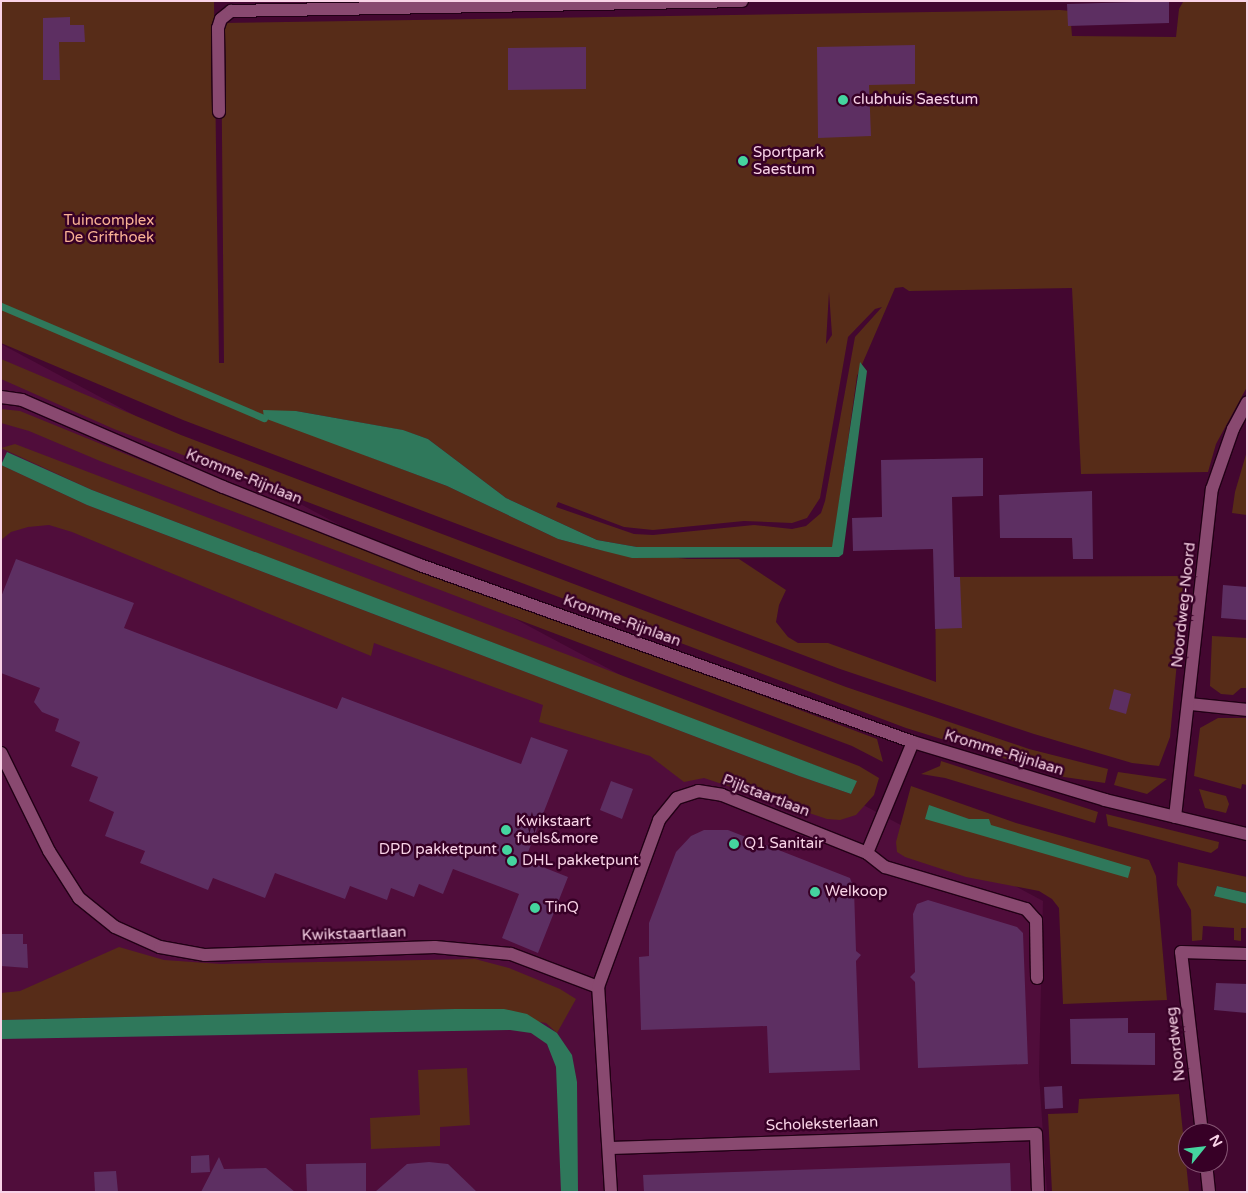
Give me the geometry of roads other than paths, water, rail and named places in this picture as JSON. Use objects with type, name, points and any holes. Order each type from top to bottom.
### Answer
[{"type":"street","points":[[219,112],[218,28],[221,19],[231,11],[742,1]]},
{"type":"street","name":"Kromme-Rijnlaan","points":[[1,397],[22,400],[223,487],[420,565],[913,742],[1105,800],[1247,834]]},
{"type":"street","name":"Noordweg-Noord","points":[[1175,817],[1190,704],[1212,489],[1233,429],[1247,403]]},
{"type":"street","points":[[1190,704],[1247,710]]},
{"type":"street","points":[[867,853],[913,742]]},
{"type":"street","name":"Kwikstaartlaan","points":[[1,753],[49,851],[79,898],[115,928],[160,947],[204,955],[435,947],[511,954],[598,987]]},
{"type":"street","name":"Pijlstaartlaan","points":[[598,987],[659,820],[677,798],[698,791],[722,795],[867,853],[885,867],[1026,909],[1036,920],[1037,978]]},
{"type":"street","name":"Noordweg","points":[[1201,1123],[1181,952],[1247,954]]},
{"type":"street","points":[[598,987],[611,1192]]},
{"type":"street","name":"Scholeksterlaan","points":[[609,1148],[1036,1134],[1038,1192]]},
{"type":"street","points":[[1207,1173],[1209,1192]]},
{"type":"waterway","points":[[1,306],[264,418]]},
{"type":"place","name":"clubhuis Saestum","points":[[843,100]]},
{"type":"place","name":"Sportpark Saestum","points":[[743,161]]},
{"type":"place","name":"Kwikstaart fuels&more","points":[[506,830]]},
{"type":"place","name":"Q1 Sanitair","points":[[734,844]]},
{"type":"place","name":"DPD pakketpunt","points":[[507,850]]},
{"type":"place","name":"DHL pakketpunt","points":[[512,861]]},
{"type":"place","name":"Welkoop","points":[[815,892]]},
{"type":"place","name":"TinQ","points":[[535,908]]},
{"type":"park label","name":"Tuincomplex De Grifthoek","points":[[109,228]]}]
